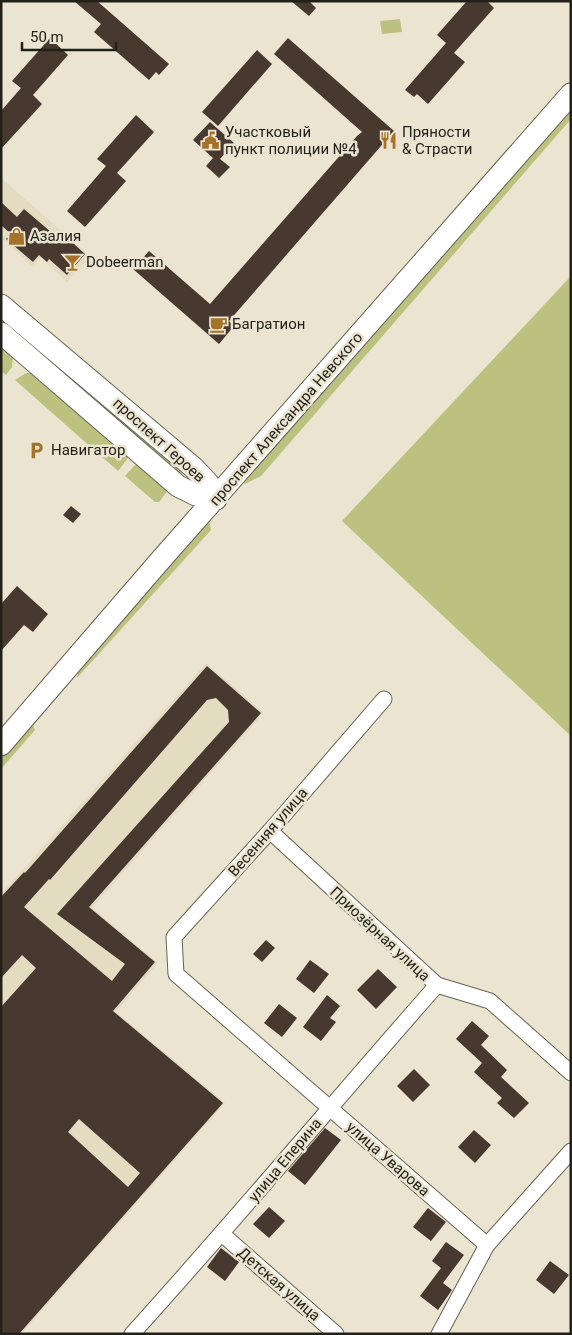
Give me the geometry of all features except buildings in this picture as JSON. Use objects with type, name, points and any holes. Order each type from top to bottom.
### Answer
[{"type":"main road","name":"проспект Александра Невского","points":[[1,745],[158,563],[571,94]]},
{"type":"main road","name":"проспект Героев","points":[[1,305],[194,468],[208,483],[216,499]]},
{"type":"main road","name":"проспект Героев","points":[[1,333],[178,486],[196,496],[216,499]]},
{"type":"street","name":"Весенняя улица","points":[[176,974],[174,937],[270,832],[384,699]]},
{"type":"street","name":"Приозёрная улица","points":[[270,832],[437,985],[490,1001],[571,1073]]},
{"type":"street","name":"улица Уварова","points":[[176,974],[487,1245]]},
{"type":"street","name":"улица Еперина","points":[[132,1334],[222,1234],[437,985]]},
{"type":"street","points":[[439,1334],[487,1245],[571,1151]]},
{"type":"street","name":"Детская улица","points":[[222,1234],[336,1334]]},
{"type":"shaded area","points":[[1,178],[90,256],[67,282],[41,258],[33,267],[1,238],[6,233],[1,229]]},
{"type":"shaded area","points":[[206,663],[264,713],[92,908],[158,963],[116,1012],[225,1103],[21,1334],[1,1334],[1,894]]},
{"type":"green space","points":[[400,19],[402,32],[382,34],[380,21]]},
{"type":"green space","points":[[571,106],[571,119],[261,476],[245,484],[242,481]]},
{"type":"green space","points":[[571,276],[571,736],[342,521]]},
{"type":"green space","points":[[1,313],[184,470],[179,476],[1,322]]},
{"type":"green space","points":[[1,346],[13,357],[12,367],[6,375],[1,371]]},
{"type":"green space","points":[[26,373],[33,373],[127,454],[128,458],[118,471],[15,380]]},
{"type":"green space","points":[[135,465],[140,465],[169,489],[159,502],[155,502],[125,476]]},
{"type":"green space","points":[[209,520],[211,530],[77,678],[79,663]]},
{"type":"green space","points":[[31,721],[35,730],[1,769],[1,755]]},
{"type":"place","name":"Участковый пункт полиции №4","points":[[211,141]]},
{"type":"place","name":"Пряности & Страсти","points":[[388,141]]},
{"type":"place","name":"Азалия","points":[[16,236]]},
{"type":"place","name":"Dobeerman","points":[[72,262]]},
{"type":"place","name":"Багратион","points":[[218,324]]},
{"type":"place","name":"Навигатор","points":[[37,450]]}]
